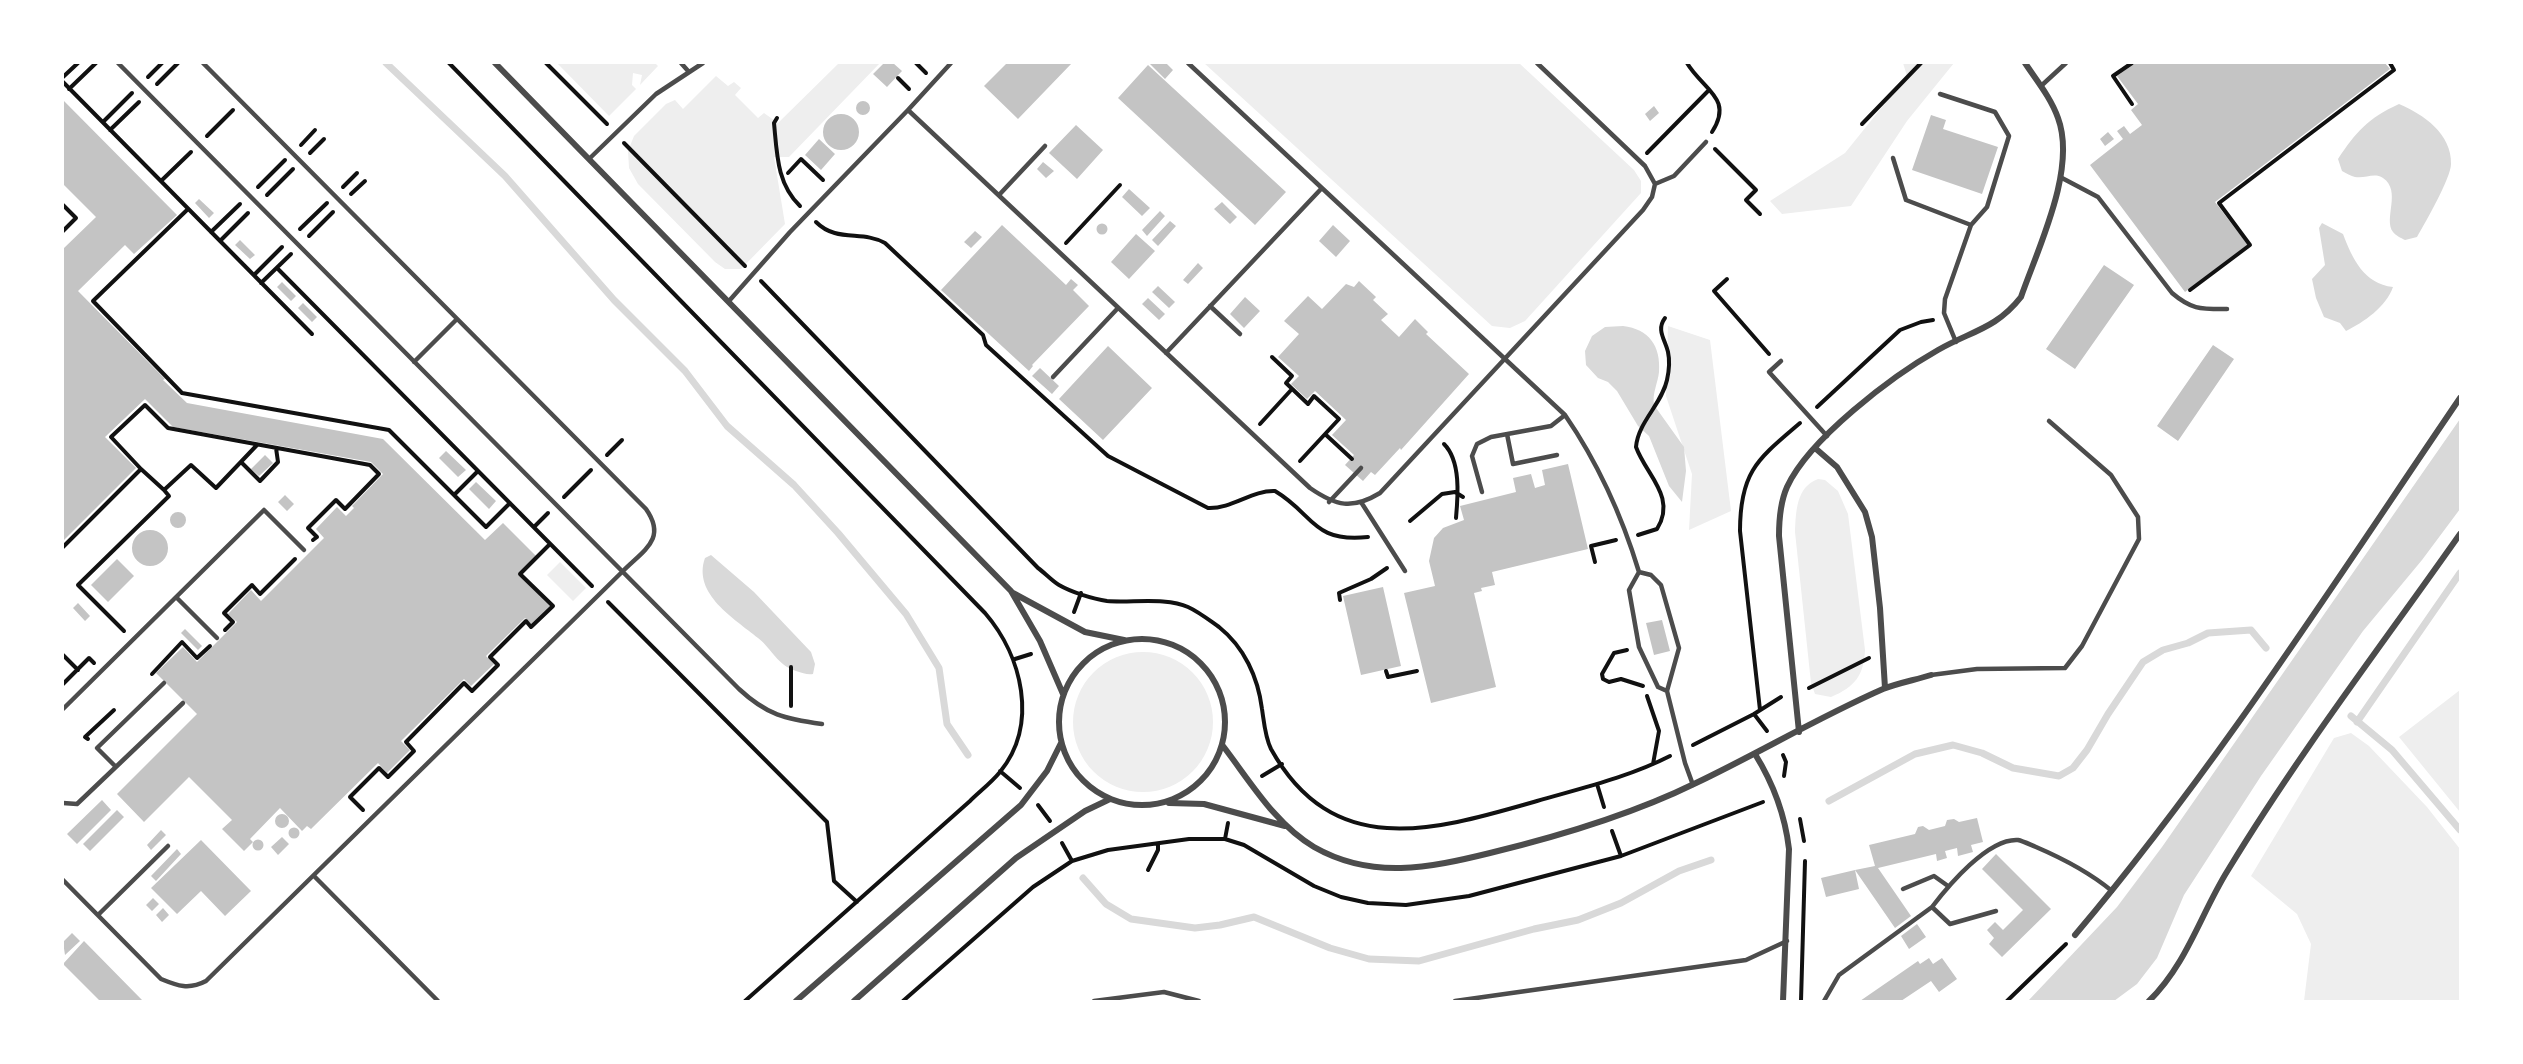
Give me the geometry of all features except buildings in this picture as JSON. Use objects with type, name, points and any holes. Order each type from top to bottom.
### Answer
[{"type":"street","points":[[495,63],[1011,591],[1040,641],[1063,694]]},
{"type":"street","points":[[1799,732],[1779,537],[1779,519],[1784,496],[1791,480],[1827,436],[1908,369],[1994,324],[2009,313],[2021,297],[2062,178],[2063,137],[2051,102],[2025,63]]},
{"type":"street","points":[[2075,935],[2159,833],[2251,706],[2460,398]]},
{"type":"street","points":[[1815,448],[1837,467],[1865,512],[1872,537],[1885,688]]},
{"type":"street","points":[[2149,1001],[2173,973],[2228,870],[2329,715],[2460,534]]},
{"type":"street","points":[[1011,591],[1085,632],[1124,640],[1149,638],[1173,644],[1195,657],[1212,675],[1223,698],[1226,722],[1223,746],[1210,771],[1191,790],[1166,802]]},
{"type":"street","points":[[1124,640],[1101,649],[1081,665],[1063,694],[1059,715],[1061,743],[1069,764],[1083,782],[1108,800],[1139,806],[1166,802],[1204,804],[1285,826]]},
{"type":"street","points":[[1223,746],[1285,826],[1314,847],[1338,857],[1374,867],[1408,870],[1451,863],[1529,844],[1608,819],[1693,785],[1885,688],[1931,675]]},
{"type":"street","points":[[796,1001],[1021,805],[1047,771],[1061,743]]},
{"type":"street","points":[[1755,754],[1776,797],[1787,830],[1789,849],[1787,941],[1783,1001]]},
{"type":"street","points":[[854,1001],[1016,858],[1075,817],[1108,800]]},
{"type":"lane","points":[[118,63],[753,703],[765,711],[778,715],[822,724]]},
{"type":"lane","points":[[63,880],[161,979],[178,986],[194,988],[206,981],[314,876],[655,537],[655,525],[646,509],[203,63]]},
{"type":"lane","points":[[681,63],[689,72]]},
{"type":"lane","points":[[589,159],[656,94],[703,63]]},
{"type":"lane","points":[[729,301],[951,63]]},
{"type":"lane","points":[[1188,63],[1565,415],[1616,505],[1628,537],[1639,572],[1629,590],[1639,647],[1658,687],[1667,691]]},
{"type":"lane","points":[[908,110],[1291,470],[1329,502],[1341,505],[1361,502],[1380,493],[1643,210],[1652,197],[1655,184],[1650,172],[1537,63]]},
{"type":"lane","points":[[2041,86],[2066,63]]},
{"type":"lane","points":[[1940,94],[1995,112],[2009,136],[1987,207],[1971,225],[1945,299],[1944,313],[1956,342]]},
{"type":"lane","points":[[1655,184],[1674,177],[1706,142]]},
{"type":"lane","points":[[999,195],[1045,146]]},
{"type":"lane","points":[[1893,158],[1906,200],[1971,225]]},
{"type":"lane","points":[[2062,178],[2098,197],[2179,299],[2196,309],[2227,309]]},
{"type":"lane","points":[[1166,353],[1321,189]]},
{"type":"lane","points":[[1210,306],[1240,334]]},
{"type":"lane","points":[[1053,377],[1118,308]]},
{"type":"lane","points":[[414,362],[457,319]]},
{"type":"lane","points":[[1780,363],[1769,372],[1827,436]]},
{"type":"lane","points":[[1482,492],[1472,456],[1473,449],[1484,439],[1551,426],[1565,415]]},
{"type":"lane","points":[[1931,675],[1977,669],[2065,668],[2082,646],[2139,539],[2138,517],[2111,475],[2049,421]]},
{"type":"lane","points":[[1507,434],[1513,464],[1557,455]]},
{"type":"lane","points":[[1329,502],[1361,468]]},
{"type":"lane","points":[[1361,502],[1405,571]]},
{"type":"lane","points":[[63,709],[264,510],[304,550]]},
{"type":"lane","points":[[1639,572],[1651,575],[1660,585],[1679,648],[1667,691],[1685,763],[1693,785]]},
{"type":"lane","points":[[177,598],[217,638]]},
{"type":"lane","points":[[116,767],[97,748],[164,683]]},
{"type":"lane","points":[[63,803],[77,804],[183,703]]},
{"type":"lane","points":[[1824,1001],[1839,975],[1932,907],[1948,886],[1980,857],[1997,846],[2018,840],[2065,860],[2112,891]]},
{"type":"lane","points":[[98,915],[168,846]]},
{"type":"lane","points":[[314,876],[438,1001]]},
{"type":"lane","points":[[1904,889],[1934,876],[1948,886]]},
{"type":"lane","points":[[1932,907],[1950,924],[1996,912]]},
{"type":"lane","points":[[1455,1001],[1746,960],[1787,941]]},
{"type":"lane","points":[[1094,1001],[1164,992],[1200,1001]]},
{"type":"path","points":[[63,77],[78,63]]},
{"type":"path","points":[[69,88],[96,63]]},
{"type":"path","points":[[449,63],[985,613],[998,627],[1015,659],[1022,700],[1021,718],[1015,745],[1000,771],[745,1001]]},
{"type":"path","points":[[546,63],[609,125]]},
{"type":"path","points":[[1687,63],[1718,100],[1721,119],[1706,142],[1756,190],[1746,200],[1760,214]]},
{"type":"path","points":[[1862,124],[1921,63]]},
{"type":"path","points":[[2132,63],[2113,76],[2132,104]]},
{"type":"path","points":[[2179,299],[2250,245],[2219,203],[2394,70],[2390,63]]},
{"type":"path","points":[[63,82],[312,334]]},
{"type":"path","points":[[1639,160],[1709,90]]},
{"type":"path","points":[[211,232],[315,130]]},
{"type":"path","points":[[220,241],[324,139]]},
{"type":"path","points":[[627,146],[746,267]]},
{"type":"path","points":[[788,173],[801,159],[832,188]]},
{"type":"path","points":[[254,275],[357,172]]},
{"type":"path","points":[[261,283],[365,181]]},
{"type":"path","points":[[1058,251],[1120,184]]},
{"type":"path","points":[[63,205],[76,218],[63,231]]},
{"type":"path","points":[[188,209],[93,301],[182,393],[389,430],[486,527],[510,503]]},
{"type":"path","points":[[278,268],[827,822],[834,881],[857,902]]},
{"type":"path","points":[[1727,279],[1714,291],[1780,363]]},
{"type":"path","points":[[766,286],[1038,568],[1059,585],[1105,601],[1161,602],[1186,606],[1220,628],[1234,642],[1249,664],[1257,682],[1270,747],[1298,785],[1346,819],[1370,827],[1410,830],[1483,816],[1597,784],[1660,762]]},
{"type":"path","points":[[1595,562],[1591,546],[1657,529],[1664,511],[1661,491],[1636,447],[1639,433],[1659,401],[1667,380],[1669,361],[1660,330],[1660,324],[1665,318]]},
{"type":"path","points":[[1817,406],[1900,330],[1920,322],[1947,319]]},
{"type":"path","points":[[1272,357],[1292,376],[1286,383],[1308,404],[1314,396],[1339,419],[1291,470]]},
{"type":"path","points":[[1252,433],[1292,389]]},
{"type":"path","points":[[133,640],[78,585],[169,496],[111,437],[145,405],[168,428],[370,465],[379,474],[345,509],[336,500],[308,528],[317,537],[260,594],[252,585],[224,613],[233,622],[197,658],[182,642],[151,677]]},
{"type":"path","points":[[1760,710],[1740,531],[1740,510],[1754,469],[1768,449],[1791,431]]},
{"type":"path","points":[[1325,434],[1361,468]]},
{"type":"path","points":[[534,527],[622,440]]},
{"type":"path","points":[[1444,444],[1451,451],[1458,494],[1456,518]]},
{"type":"path","points":[[164,490],[190,465],[216,489],[257,445]]},
{"type":"path","points":[[241,462],[260,481],[278,462],[276,448]]},
{"type":"path","points":[[63,547],[141,469]]},
{"type":"path","points":[[454,495],[478,471]]},
{"type":"path","points":[[1410,521],[1442,494],[1455,492],[1463,497]]},
{"type":"path","points":[[371,819],[350,797],[379,768],[388,777],[414,751],[406,742],[464,683],[472,691],[498,665],[490,657],[526,621],[531,627],[553,606],[520,574],[550,544]]},
{"type":"path","points":[[1340,600],[1339,593],[1371,579],[1390,566]]},
{"type":"path","points":[[1074,613],[1081,593]]},
{"type":"path","points":[[1639,647],[1614,653],[1602,674],[1603,679],[1609,682],[1622,679],[1642,685],[1659,731],[1653,765]]},
{"type":"path","points":[[1015,659],[1035,653]]},
{"type":"path","points":[[63,655],[78,670]]},
{"type":"path","points":[[1809,688],[1867,659]]},
{"type":"path","points":[[791,667],[792,688]]},
{"type":"path","points":[[1386,671],[1388,677],[1417,671]]},
{"type":"path","points":[[1703,740],[1754,714],[1777,699]]},
{"type":"path","points":[[97,748],[85,736],[117,707]]},
{"type":"path","points":[[1754,714],[1764,728]]},
{"type":"path","points":[[1264,776],[1282,764]]},
{"type":"path","points":[[1000,771],[1017,785]]},
{"type":"path","points":[[1039,806],[1046,814]]},
{"type":"path","points":[[1225,839],[1229,820]]},
{"type":"path","points":[[903,1001],[1033,887],[1072,861],[1062,843]]},
{"type":"path","points":[[1148,870],[1158,850],[1158,845]]},
{"type":"path","points":[[2007,1001],[2075,935]]},
{"type":"path","points":[[1801,992],[1802,1001]]},
{"type":"shaded area","points":[[557,63],[655,63],[658,66],[640,85],[642,75],[633,73],[632,85],[636,89],[609,116]]},
{"type":"shaded area","points":[[839,63],[880,63],[789,157],[774,157],[785,224],[741,269],[725,269],[715,262],[638,184],[629,168],[628,151],[634,136],[666,104],[675,100],[683,109],[716,76],[728,86],[734,82],[741,88],[735,95],[758,118],[764,113],[778,123]]},
{"type":"shaded area","points":[[1204,63],[1519,63],[1634,170],[1641,181],[1641,193],[1525,321],[1510,328],[1492,326]]},
{"type":"shaded area","points":[[1903,63],[1954,63],[1907,121],[1851,206],[1782,214],[1770,201],[1845,153],[1907,76]]},
{"type":"shaded area","points":[[2399,104],[2426,119],[2441,134],[2447,143],[2451,164],[2442,190],[2417,237],[2405,240],[2394,233],[2390,226],[2392,197],[2388,184],[2380,176],[2355,177],[2342,171],[2338,159],[2371,120]]},
{"type":"shaded area","points":[[2322,223],[2343,234],[2355,261],[2367,275],[2374,281],[2393,287],[2385,301],[2374,313],[2346,331],[2340,323],[2324,317],[2316,298],[2312,279],[2325,265],[2319,228]]},
{"type":"shaded area","points":[[1623,326],[1646,335],[1652,340],[1658,354],[1659,372],[1654,405],[1684,447],[1686,471],[1682,502],[1669,486],[1649,436],[1638,426],[1617,391],[1608,382],[1598,378],[1586,365],[1585,351],[1592,336],[1605,327]]},
{"type":"shaded area","points":[[1668,326],[1710,340],[1731,511],[1689,530],[1692,474],[1666,396]]},
{"type":"shaded area","points":[[2460,419],[2460,509],[2422,560],[2363,631],[2261,776],[2184,895],[2157,958],[2137,984],[2114,1001],[2028,1001],[2117,907],[2162,847]]},
{"type":"shaded area","points":[[1818,479],[1825,480],[1838,491],[1848,514],[1865,650],[1863,666],[1857,679],[1846,689],[1831,697],[1815,694],[1811,683],[1795,532],[1801,494],[1805,488]]},
{"type":"shaded area","points":[[711,555],[754,592],[811,652],[815,664],[813,674],[796,671],[784,665],[763,643],[718,604],[705,583],[703,571],[705,558]]},
{"type":"shaded area","points":[[560,562],[586,588],[573,601],[547,575]]},
{"type":"shaded area","points":[[1143,652],[1170,657],[1192,673],[1208,695],[1213,722],[1208,749],[1192,771],[1170,787],[1143,792],[1116,787],[1094,771],[1078,749],[1073,722],[1078,695],[1094,673],[1116,657]]},
{"type":"shaded area","points":[[2460,690],[2460,812],[2399,737]]},
{"type":"shaded area","points":[[2351,733],[2369,746],[2427,807],[2460,849],[2460,1001],[2304,1001],[2311,944],[2297,914],[2251,876],[2334,738]]},
{"type":"waterway","points":[[386,63],[505,176],[614,300],[685,371],[727,426],[794,485],[838,533],[906,614],[939,668],[947,724],[968,755]]},
{"type":"waterway","points":[[2357,722],[2460,573]]},
{"type":"waterway","points":[[1829,801],[1915,754],[1953,745],[1982,753],[2013,768],[2059,776],[2073,768],[2087,750],[2143,662],[2163,650],[2188,643],[2208,633],[2251,630],[2266,648]]},
{"type":"waterway","points":[[2351,716],[2392,750],[2460,830]]},
{"type":"waterway","points":[[1083,878],[1106,904],[1131,919],[1195,928],[1254,917],[1330,948],[1369,959],[1419,961],[1534,929],[1578,920],[1621,903],[1679,871],[1711,860]]}]
